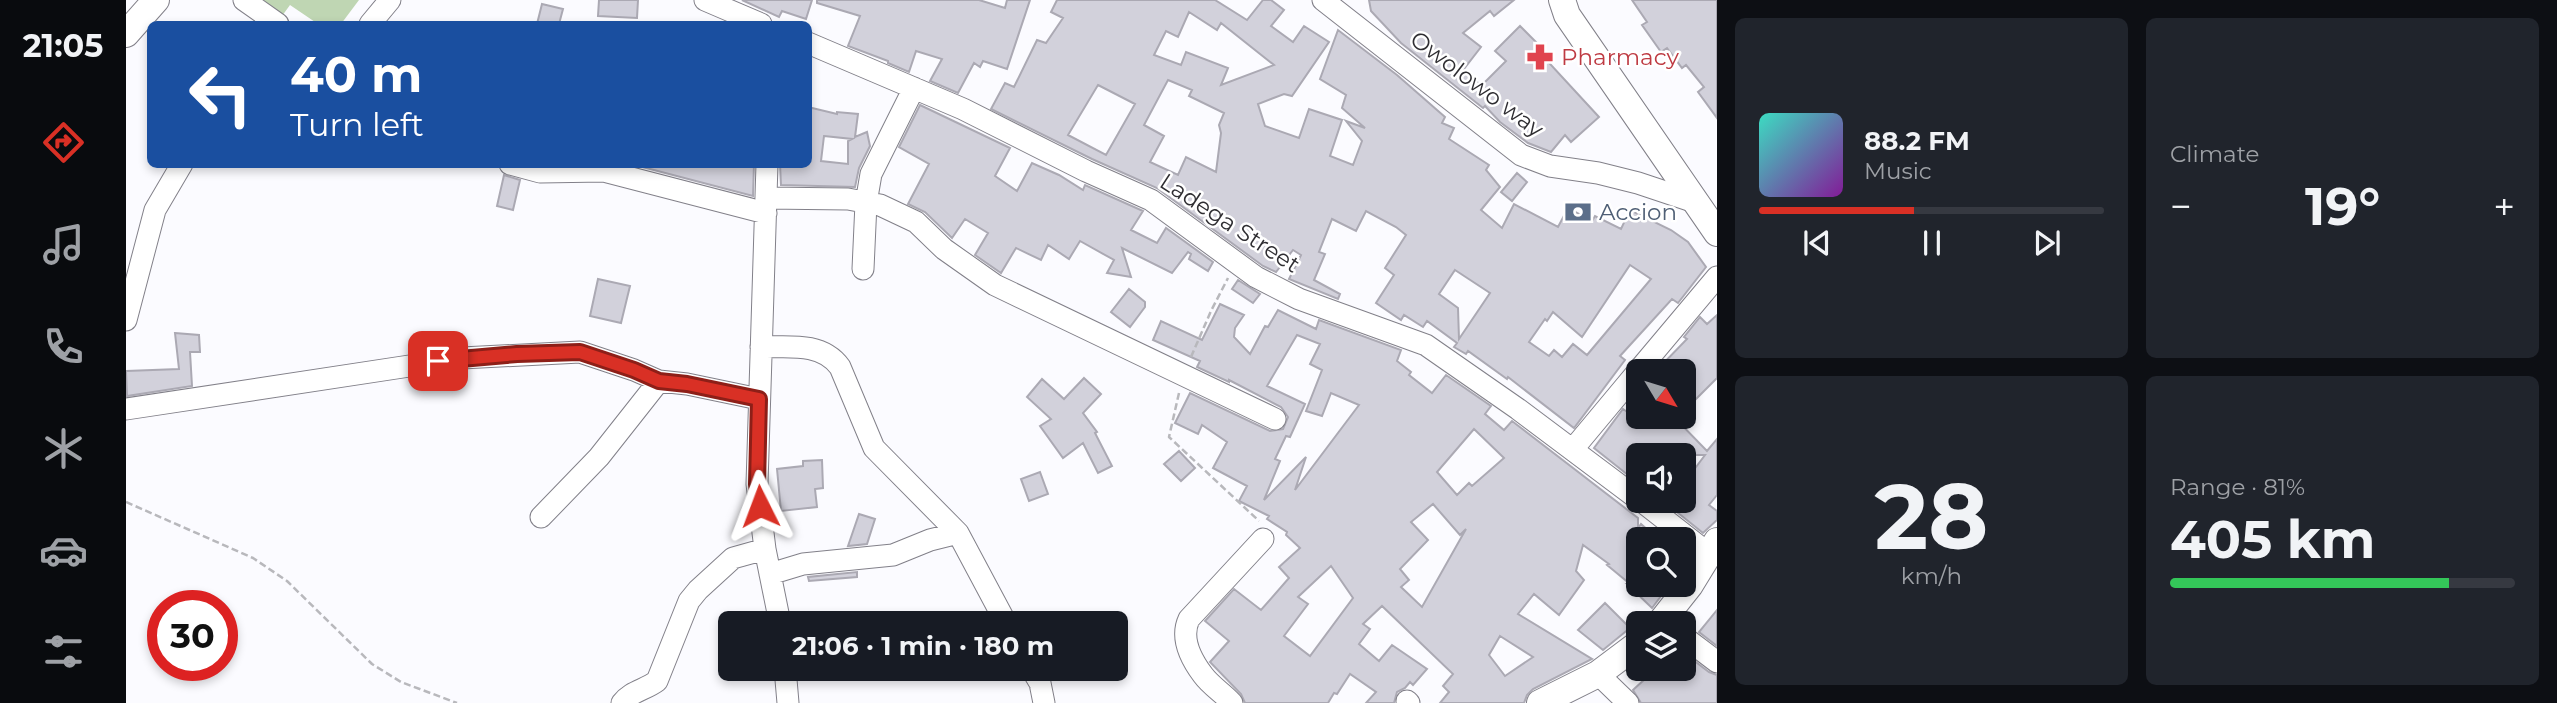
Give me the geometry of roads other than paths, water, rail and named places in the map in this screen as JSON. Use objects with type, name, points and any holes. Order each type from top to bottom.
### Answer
[{"type":"main road","points":[[126,34],[156,0]]},
{"type":"main road","points":[[1562,0],[1567,15],[1706,204]]},
{"type":"main road","points":[[1570,0],[1577,4],[1706,204],[1717,233]]},
{"type":"main road","points":[[1670,611],[1713,547]]},
{"type":"main road","points":[[1540,703],[1598,674],[1626,653]]},
{"type":"street","points":[[244,0],[274,21]]},
{"type":"street","points":[[372,21],[390,0]]},
{"type":"street","points":[[705,0],[754,21]]},
{"type":"street","name":"Owolowo way","points":[[1322,0],[1521,155],[1550,166],[1598,173],[1706,204]]},
{"type":"street","name":"Ladega Street","points":[[812,45],[963,109],[1086,171],[1152,200],[1256,277],[1299,299],[1426,345],[1626,490]]},
{"type":"street","points":[[863,269],[866,203],[871,174],[914,88]]},
{"type":"street","points":[[126,320],[155,210],[180,168]]},
{"type":"street","points":[[525,168],[540,172],[604,171],[766,205],[848,199],[880,205],[916,222],[944,249],[995,285],[1275,419]]},
{"type":"street","points":[[767,168],[757,484],[765,549],[778,611]]},
{"type":"street","points":[[1648,359],[1717,276]]},
{"type":"street","points":[[761,346],[800,347],[833,356],[874,448],[958,533],[1000,611]]},
{"type":"street","points":[[126,409],[461,358],[580,352],[659,381],[759,399]]},
{"type":"street","points":[[541,517],[599,457],[659,381]]},
{"type":"street","points":[[1573,449],[1626,385]]},
{"type":"street","name":"Ladega Street","points":[[1659,513],[1713,547]]},
{"type":"street","points":[[770,574],[803,564],[893,555],[930,540],[958,533]]},
{"type":"street","points":[[1232,703],[1203,676],[1185,643],[1184,629],[1189,619],[1263,539]]},
{"type":"street","points":[[622,703],[633,692],[646,689],[657,681],[688,601],[698,590],[733,558],[765,549]]},
{"type":"street","points":[[1696,646],[1717,662]]},
{"type":"street","points":[[1598,674],[1628,703]]},
{"type":"street","points":[[787,681],[789,703]]},
{"type":"street","points":[[1039,681],[1044,703]]},
{"type":"place","name":"Pharmacy","points":[[1540,57]]},
{"type":"place","name":"Accion","points":[[1578,212]]}]
